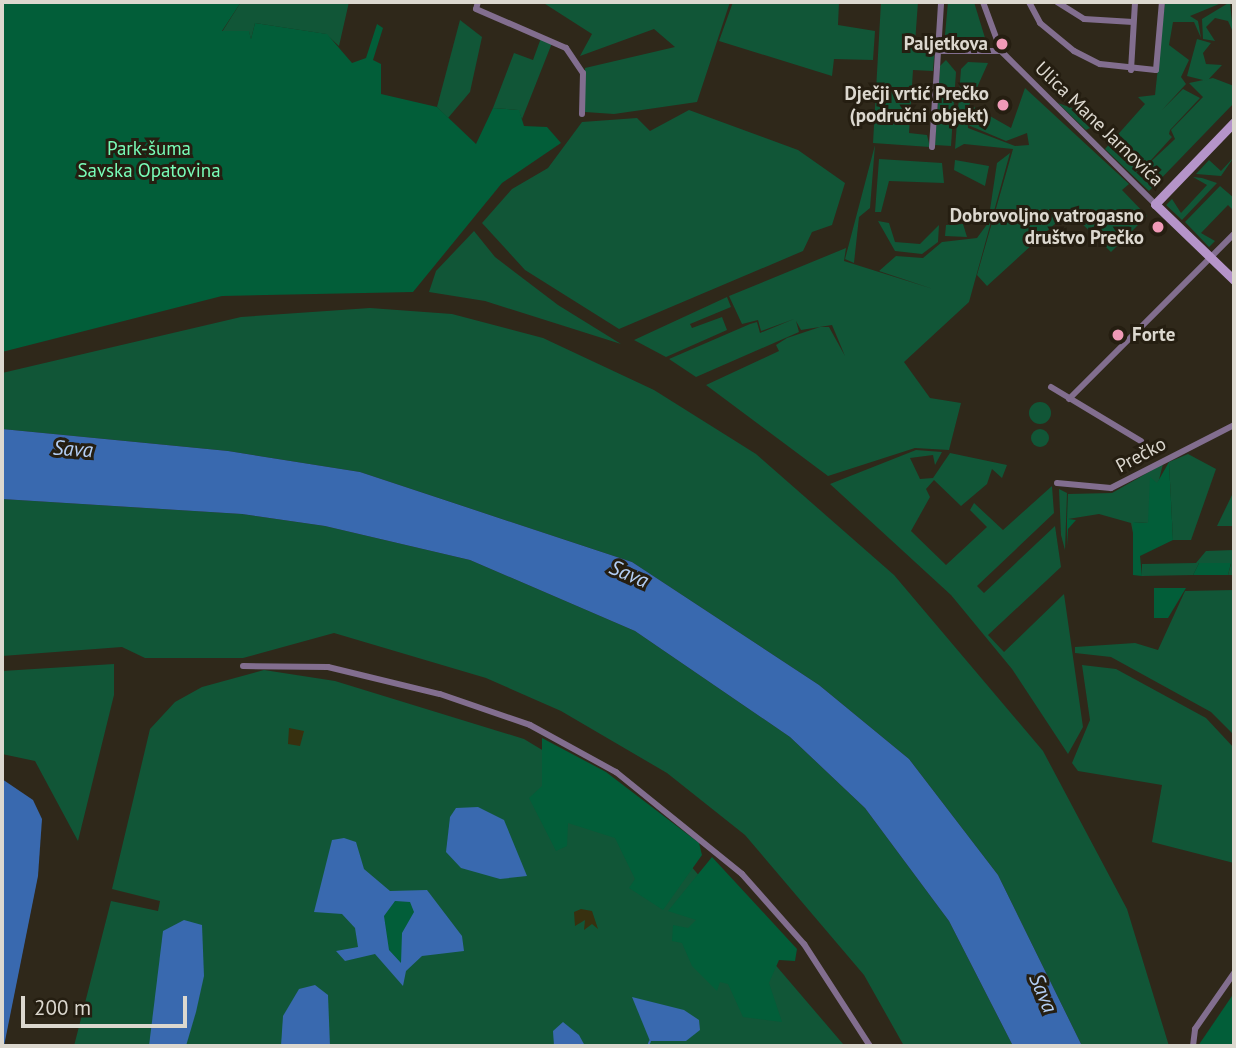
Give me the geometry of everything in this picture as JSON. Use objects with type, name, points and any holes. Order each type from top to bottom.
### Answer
[{"type":"street","points":[[478,2],[476,9],[566,48],[583,73],[582,114]]},
{"type":"street","points":[[932,147],[941,2]]},
{"type":"street","name":"Ulica Mane Jarnovića","points":[[983,2],[1001,51],[1234,280]]},
{"type":"street","points":[[1029,2],[1040,23],[1074,51],[1131,70],[1156,70],[1162,2]]},
{"type":"street","points":[[1058,2],[1084,19],[1133,22]]},
{"type":"street","points":[[1131,70],[1135,2]]},
{"type":"street","points":[[938,51],[1001,51]]},
{"type":"street","points":[[1155,204],[1234,122]]},
{"type":"street","points":[[1069,399],[1234,234]]},
{"type":"street","points":[[1051,387],[1141,441]]},
{"type":"street","name":"Prečko","points":[[1057,483],[1111,488],[1234,425]]},
{"type":"street","points":[[243,666],[328,667],[440,694],[530,725],[616,772],[742,874],[804,944],[870,1046]]},
{"type":"street","points":[[1193,1046],[1195,1028],[1234,973]]},
{"type":"green space","name":"Park-šuma Savska Opatovina","points":[[2,2],[241,2],[222,31],[249,31],[251,39],[255,23],[327,34],[352,63],[366,58],[377,24],[383,28],[373,60],[381,64],[381,94],[437,107],[476,144],[493,108],[519,110],[524,126],[547,127],[561,143],[502,183],[413,292],[222,296],[2,352]]},
{"type":"green space","points":[[241,2],[349,2],[339,46],[326,34],[255,23],[251,39],[249,32],[222,32]]},
{"type":"green space","points":[[542,2],[730,2],[697,102],[614,114],[585,112],[585,68],[675,47],[654,29],[580,56],[592,34]]},
{"type":"green space","points":[[733,2],[839,2],[838,25],[875,31],[873,60],[834,59],[832,76],[719,41]]},
{"type":"green space","points":[[881,2],[918,2],[915,43],[935,45],[933,71],[913,70],[909,133],[927,135],[930,147],[873,143]]},
{"type":"green space","points":[[948,2],[974,2],[989,51],[944,46]]},
{"type":"green space","points":[[1165,2],[1224,2],[1190,16],[1198,21],[1201,38],[1194,22],[1173,22],[1169,45],[1189,60],[1181,77],[1186,84],[1162,110],[1183,89],[1200,98],[1170,130],[1172,137],[1142,170],[1123,152],[1126,146],[1119,153],[1147,176],[1143,169],[1175,139],[1171,130],[1203,97],[1189,83],[1213,78],[1234,86],[1234,103],[1149,191],[1105,149],[1145,104],[1138,97],[1155,95]]},
{"type":"green space","points":[[1230,2],[1233,32],[1228,21],[1215,18],[1206,27],[1215,41],[1203,39],[1202,19]]},
{"type":"green space","points":[[460,20],[482,37],[470,92],[448,118],[437,107]]},
{"type":"green space","points":[[541,38],[552,43],[522,119],[518,110],[493,108],[514,53],[533,60]]},
{"type":"green space","points":[[1197,39],[1211,43],[1203,53],[1206,64],[1222,65],[1207,81],[1187,76]]},
{"type":"green space","points":[[946,60],[956,72],[951,146],[935,145],[940,66]]},
{"type":"green space","points":[[968,62],[988,63],[967,110],[968,128],[1015,146],[1029,145],[1027,133],[1006,141],[968,125],[974,107],[1011,128],[1025,88],[1129,184],[1122,190],[1147,216],[1111,252],[1069,211],[987,286],[977,275],[1013,149],[964,144],[955,149],[961,69]]},
{"type":"green space","points":[[1058,103],[1091,115],[1094,126],[1086,130]]},
{"type":"green space","points":[[689,110],[798,150],[845,183],[832,225],[812,232],[803,251],[619,329],[525,270],[482,223],[512,189],[548,168],[582,122],[637,118],[650,131]]},
{"type":"green space","points":[[875,145],[870,208],[859,217],[854,263],[845,259]]},
{"type":"green space","points":[[1010,153],[969,302],[904,362],[930,398],[961,403],[949,450],[915,448],[828,476],[706,385],[779,351],[776,345],[787,338],[820,327],[829,327],[845,356],[832,325],[801,330],[796,321],[799,332],[696,377],[669,359],[750,324],[757,322],[760,333],[794,319],[761,331],[758,320],[742,324],[729,296],[846,248],[844,261],[933,289],[879,271],[896,256],[923,258],[942,242],[977,238],[988,223],[997,163]]},
{"type":"green space","points":[[1234,157],[1221,176],[1196,174],[1209,160],[1221,171]]},
{"type":"green space","points":[[879,159],[942,163],[944,183],[889,181],[881,212],[875,212]]},
{"type":"green space","points":[[955,160],[989,166],[985,186],[954,170]]},
{"type":"green space","points":[[1193,177],[1217,183],[1182,220],[1166,205],[1172,199],[1181,213],[1207,185]]},
{"type":"green space","points":[[1220,186],[1234,198],[1234,211],[1228,205],[1201,233],[1215,241],[1209,247],[1185,222]]},
{"type":"green space","points":[[878,221],[889,223],[895,242],[920,244],[939,225],[938,242],[922,254],[895,251]]},
{"type":"green space","points":[[963,224],[967,237],[945,236],[946,225]]},
{"type":"green space","points":[[474,231],[495,257],[558,305],[621,344],[485,301],[429,292],[436,271]]},
{"type":"green space","points":[[727,297],[731,307],[690,324],[692,328],[722,317],[727,330],[666,357],[634,340]]},
{"type":"green space","points":[[370,308],[452,314],[543,338],[654,390],[756,454],[894,575],[1043,751],[1127,909],[1169,1046],[1082,1046],[998,875],[909,759],[819,685],[632,562],[360,472],[228,451],[2,429],[2,373],[241,317]]},
{"type":"green space","points":[[1036,402],[1044,402],[1051,409],[1051,417],[1044,424],[1036,424],[1029,417],[1029,409]]},
{"type":"green space","points":[[1036,429],[1044,429],[1049,438],[1047,445],[1036,447],[1031,442],[1031,434]]},
{"type":"green space","points":[[916,450],[942,452],[935,465],[933,455],[910,458],[920,479],[933,478],[950,453],[1007,465],[1002,478],[992,469],[987,484],[961,506],[934,480],[926,489],[930,497],[911,531],[946,565],[987,527],[970,510],[974,503],[1003,530],[1052,486],[1054,513],[977,586],[984,593],[1055,526],[1061,567],[988,635],[1004,652],[1064,594],[1083,727],[1068,754],[1012,669],[951,595],[830,484]]},
{"type":"green space","points":[[1188,454],[1216,469],[1191,540],[1173,540],[1169,462]]},
{"type":"green space","points":[[1169,462],[1173,540],[1140,556],[1142,576],[1133,575],[1133,522],[1148,523],[1150,477],[1157,483]]},
{"type":"green space","points":[[1163,464],[1148,523],[1133,522],[1133,533],[1131,523],[1099,514],[1068,519],[1068,494],[1112,493]]},
{"type":"green space","points":[[1059,489],[1067,493],[1065,550],[1061,535]]},
{"type":"green space","points":[[1234,491],[1234,526],[1217,526]]},
{"type":"green space","points":[[1067,493],[1068,519],[1076,520],[1068,529],[1067,546]]},
{"type":"green space","points":[[2,499],[242,514],[325,526],[470,560],[635,631],[790,737],[865,808],[949,921],[1013,1046],[904,1046],[864,975],[745,835],[667,773],[561,711],[486,678],[334,633],[243,658],[145,658],[122,647],[2,656]]},
{"type":"green space","points":[[1234,550],[1234,575],[1228,575],[1231,564],[1199,563],[1193,575],[1142,576],[1142,564],[1196,563],[1206,551]]},
{"type":"green space","points":[[1199,563],[1231,563],[1228,575],[1193,575]]},
{"type":"green space","points":[[1154,588],[1186,588],[1168,618],[1154,618]]},
{"type":"green space","points":[[1234,590],[1234,735],[1211,712],[1111,657],[1075,653],[1075,647],[1135,643],[1158,650],[1185,591]]},
{"type":"green space","points":[[114,664],[114,695],[78,841],[35,761],[2,754],[2,671]]},
{"type":"green space","points":[[1082,665],[1116,669],[1206,718],[1234,748],[1234,863],[1152,842],[1162,785],[1078,771],[1072,763],[1090,720]]},
{"type":"green space","points":[[264,670],[335,681],[524,739],[617,795],[684,858],[843,1044],[74,1046],[111,901],[158,911],[160,901],[112,889],[150,729],[175,702],[202,687]]},
{"type":"green space","points":[[542,738],[606,772],[699,843],[702,855],[663,910],[629,888],[635,879],[615,838],[568,823],[567,846],[556,851],[529,798],[542,786]]},
{"type":"green space","points":[[712,857],[797,949],[795,961],[779,960],[769,983],[782,1022],[743,1017],[728,984],[720,982],[717,991],[692,966],[682,943],[672,941],[673,925],[688,928],[696,920],[668,911]]},
{"type":"green space","points":[[395,901],[410,902],[414,912],[401,963],[389,950],[384,916]]},
{"type":"green space","points":[[1234,993],[1234,1046],[1198,1046]]},
{"type":"sand","points":[[289,728],[304,731],[300,746],[288,744]]},
{"type":"sand","points":[[581,909],[592,911],[598,929],[592,924],[584,930],[585,920],[575,926],[574,912]]},
{"type":"water","name":"Sava","points":[[2,429],[228,451],[360,472],[632,562],[819,685],[909,759],[998,875],[1082,1046],[1013,1046],[949,921],[865,808],[790,737],[635,631],[470,560],[325,526],[242,514],[2,499]]},
{"type":"water","points":[[2,779],[33,800],[42,819],[38,876],[4,1046]]},
{"type":"water","points":[[478,807],[504,820],[527,876],[500,879],[461,868],[446,852],[450,817],[456,808]]},
{"type":"water","points":[[344,838],[356,842],[364,869],[390,891],[427,890],[462,936],[464,951],[422,956],[406,971],[403,986],[375,954],[345,961],[336,951],[358,947],[355,928],[342,914],[314,912],[332,840]],"holes":[[[395,901],[410,902],[414,912],[402,933],[401,963],[389,950],[384,916]]]},
{"type":"water","points":[[184,920],[202,925],[204,976],[196,1012],[186,1046],[149,1046],[163,931]]},
{"type":"water","points":[[315,985],[328,995],[330,1046],[281,1046],[283,1016],[299,989]]},
{"type":"water","points":[[632,997],[684,1010],[699,1020],[700,1030],[686,1041],[650,1041]]},
{"type":"water","points":[[563,1022],[579,1035],[585,1046],[554,1046],[553,1031]]},
{"type":"waterway","points":[[648,1046],[650,1041]]},
{"type":"place","name":"Paljetkova","points":[[1002,44]]},
{"type":"place","name":"Dječji vrtić Prečko (područni objekt)","points":[[1003,105]]},
{"type":"place","name":"Dobrovoljno vatrogasno društvo Prečko","points":[[1158,227]]},
{"type":"place","name":"Forte","points":[[1118,335]]}]
